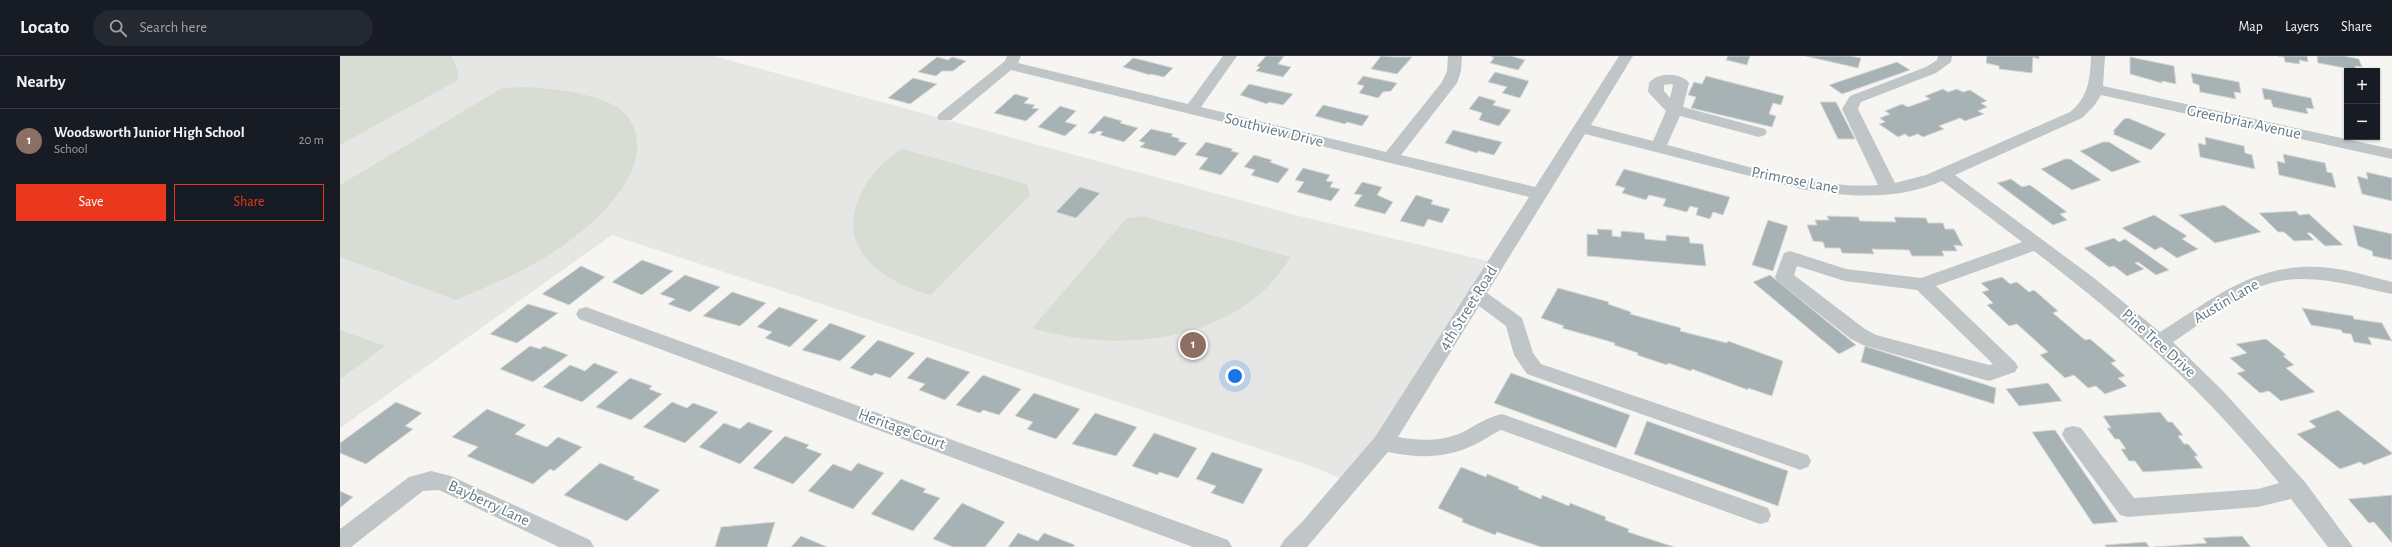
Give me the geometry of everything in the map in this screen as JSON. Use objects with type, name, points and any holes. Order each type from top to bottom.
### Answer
[{"type":"street","points":[[1191,110],[1230,56]]},
{"type":"street","points":[[1390,158],[1449,83],[1454,71],[1455,56]]},
{"type":"street","name":"4th Street Road","points":[[1292,547],[1310,529],[1383,443],[1626,56]]},
{"type":"street","points":[[1889,189],[1850,109],[1854,99],[1931,70],[1944,62],[1945,56]]},
{"type":"street","name":"Primrose Lane","points":[[1582,128],[1813,186],[1843,190],[1889,189],[1914,185],[1943,174],[2070,119],[2090,103],[2096,89],[2098,56]]},
{"type":"street","points":[[945,117],[1011,61]]},
{"type":"street","name":"Southview Drive","points":[[1011,61],[1191,110],[1540,194]]},
{"type":"street","name":"Greenbriar Avenue","points":[[2096,89],[2392,154]]},
{"type":"street","points":[[1658,148],[1673,109],[1759,132]]},
{"type":"street","name":"Pine Tree Drive","points":[[1943,174],[2118,307],[2159,342],[2229,410],[2297,488],[2341,547]]},
{"type":"street","points":[[1922,284],[2008,367],[1989,373],[1870,340],[1858,334],[1784,277],[1790,257],[1844,275],[1922,284],[2035,244]]},
{"type":"street","name":"Austin Lane","points":[[2159,342],[2244,288],[2272,276],[2301,273],[2325,274],[2357,279],[2392,288]]},
{"type":"street","points":[[1476,295],[1515,323],[1524,355],[1534,370],[1800,461]]},
{"type":"street","name":"Heritage Court","points":[[586,314],[1220,547]]},
{"type":"street","points":[[1383,443],[1416,448],[1446,448],[1473,437],[1491,424],[1502,422],[1760,516]]},
{"type":"street","points":[[2074,434],[2128,508],[2258,498],[2297,488]]},
{"type":"street","name":"Bayberry Lane","points":[[340,542],[417,483],[431,480],[443,482],[582,547]]},
{"type":"shaded area","points":[[340,56],[714,56],[1295,215],[1496,263],[1350,483],[1314,467],[612,235],[340,428]]},
{"type":"shaded area","points":[[340,56],[451,56],[458,70],[458,80],[340,145]]},
{"type":"shaded area","points":[[528,87],[567,91],[596,98],[620,109],[628,117],[636,137],[636,157],[628,178],[616,198],[599,216],[581,232],[546,257],[513,275],[456,300],[340,257],[340,185],[502,88]]},
{"type":"shaded area","points":[[902,149],[1027,184],[1030,195],[931,295],[913,289],[880,272],[868,260],[858,246],[854,231],[854,213],[865,186],[884,162]]},
{"type":"shaded area","points":[[1142,216],[1291,257],[1272,283],[1258,296],[1233,313],[1207,325],[1178,334],[1149,339],[1119,341],[1060,335],[1032,328],[1126,219]]},
{"type":"shaded area","points":[[340,330],[385,346],[340,379]]},
{"type":"building","points":[[1266,56],[1284,56],[1278,64],[1291,67],[1283,77],[1256,71],[1260,67],[1257,66]]},
{"type":"building","points":[[1381,56],[1412,57],[1397,74],[1371,69]]},
{"type":"building","points":[[1491,56],[1511,56],[1525,60],[1518,70],[1490,63],[1494,58]]},
{"type":"building","points":[[1728,56],[1750,56],[1747,65],[1726,60]]},
{"type":"building","points":[[1805,56],[1849,56],[1861,58],[1858,68]]},
{"type":"building","points":[[1987,56],[2039,56],[2039,59],[2033,57],[2032,73],[1999,69],[1999,66],[1986,63]]},
{"type":"building","points":[[2278,56],[2307,56],[2308,62],[2299,60],[2300,64],[2285,62],[2284,57]]},
{"type":"building","points":[[2317,56],[2344,56],[2359,59],[2362,67],[2355,66],[2356,68],[2345,68],[2318,63]]},
{"type":"building","points":[[937,57],[948,60],[952,57],[966,61],[953,71],[942,71],[936,76],[918,72]]},
{"type":"building","points":[[2130,57],[2174,66],[2176,84],[2162,81],[2162,83],[2130,74]]},
{"type":"building","points":[[1133,58],[1173,68],[1164,77],[1150,75],[1123,67]]},
{"type":"building","points":[[1897,62],[1910,70],[1842,94],[1829,85]]},
{"type":"building","points":[[1495,72],[1529,81],[1520,98],[1502,93],[1507,87],[1488,82]]},
{"type":"building","points":[[2191,73],[2239,82],[2241,93],[2234,92],[2236,99],[2200,92],[2199,85],[2193,83]]},
{"type":"building","points":[[1363,76],[1397,83],[1391,91],[1383,92],[1378,98],[1359,93],[1364,86],[1357,84]]},
{"type":"building","points":[[1706,76],[1784,96],[1781,105],[1773,103],[1769,114],[1776,116],[1772,127],[1691,108],[1696,97],[1688,95],[1694,82],[1702,84]]},
{"type":"building","points":[[913,78],[937,84],[910,104],[888,98]]},
{"type":"building","points":[[1249,84],[1293,94],[1283,105],[1269,102],[1267,104],[1240,95]]},
{"type":"building","points":[[2262,88],[2311,98],[2314,109],[2306,108],[2308,114],[2273,107],[2271,100],[2264,99]]},
{"type":"building","points":[[1943,89],[1948,92],[1957,89],[1963,92],[1970,90],[1987,101],[1981,103],[1987,107],[1978,111],[1984,114],[1965,121],[1960,118],[1939,126],[1944,129],[1923,137],[1918,134],[1909,137],[1905,134],[1898,137],[1879,124],[1885,122],[1880,118],[1890,114],[1885,111],[1902,104],[1908,107],[1930,99],[1925,96]]},
{"type":"building","points":[[1015,94],[1029,98],[1024,103],[1035,105],[1032,108],[1039,109],[1026,121],[994,113]]},
{"type":"building","points":[[1479,96],[1496,101],[1493,105],[1511,110],[1499,126],[1479,120],[1482,113],[1469,109]]},
{"type":"building","points":[[1820,102],[1836,102],[1855,139],[1838,139]]},
{"type":"building","points":[[1323,105],[1369,116],[1362,126],[1347,122],[1345,124],[1315,116]]},
{"type":"building","points":[[1060,106],[1076,111],[1065,122],[1077,125],[1065,136],[1038,127]]},
{"type":"building","points":[[1104,116],[1122,121],[1120,123],[1138,128],[1124,142],[1100,135],[1103,132],[1098,131],[1094,134],[1088,133]]},
{"type":"building","points":[[2128,118],[2166,134],[2151,150],[2113,134],[2115,132],[2113,131],[2124,119]]},
{"type":"building","points":[[1151,129],[1173,134],[1171,136],[1180,139],[1178,141],[1187,143],[1175,156],[1140,147],[1145,143],[1139,141]]},
{"type":"building","points":[[1453,130],[1502,142],[1494,155],[1478,151],[1477,153],[1445,143]]},
{"type":"building","points":[[2205,137],[2244,146],[2245,153],[2252,155],[2255,169],[2200,157],[2198,143],[2206,145]]},
{"type":"building","points":[[1206,142],[1233,149],[1231,151],[1239,153],[1221,175],[1199,169],[1208,158],[1195,155]]},
{"type":"building","points":[[2103,142],[2109,142],[2141,162],[2112,172],[2080,151]]},
{"type":"building","points":[[2283,154],[2325,163],[2327,172],[2332,173],[2336,188],[2279,175],[2277,161],[2285,163]]},
{"type":"building","points":[[1254,155],[1272,160],[1270,162],[1289,169],[1278,183],[1251,175],[1255,170],[1244,167]]},
{"type":"building","points":[[2065,159],[2070,159],[2101,180],[2072,190],[2041,169]]},
{"type":"building","points":[[1303,168],[1330,175],[1326,181],[1333,182],[1330,187],[1340,189],[1331,201],[1297,192],[1304,182],[1295,180]]},
{"type":"building","points":[[1624,169],[1730,197],[1723,215],[1713,212],[1710,219],[1696,215],[1698,208],[1690,206],[1687,212],[1663,206],[1666,199],[1649,195],[1646,200],[1622,193],[1625,188],[1615,185]]},
{"type":"building","points":[[2366,172],[2392,178],[2392,201],[2362,194],[2357,176],[2368,179]]},
{"type":"building","points":[[2011,179],[2022,187],[2030,185],[2067,212],[2060,214],[2067,220],[2053,225],[1997,183]]},
{"type":"building","points":[[1362,182],[1382,187],[1377,195],[1393,202],[1385,214],[1354,206],[1362,195],[1354,194]]},
{"type":"building","points":[[1080,187],[1100,193],[1076,218],[1056,212]]},
{"type":"building","points":[[1416,195],[1433,200],[1431,204],[1450,209],[1442,223],[1428,219],[1424,227],[1400,221]]},
{"type":"building","points":[[2224,205],[2261,232],[2215,243],[2179,215]]},
{"type":"building","points":[[2296,211],[2299,215],[2309,214],[2343,245],[2325,246],[2311,233],[2307,233],[2314,240],[2294,241],[2284,232],[2278,232],[2259,213]]},
{"type":"building","points":[[2154,215],[2187,236],[2182,239],[2198,249],[2177,258],[2161,247],[2155,250],[2122,228]]},
{"type":"building","points":[[1827,216],[1858,217],[1860,221],[1896,222],[1894,217],[1926,218],[1928,223],[1943,223],[1945,229],[1954,229],[1963,246],[1954,245],[1957,251],[1942,251],[1944,256],[1912,256],[1909,250],[1872,249],[1874,254],[1842,253],[1840,248],[1825,248],[1823,242],[1813,241],[1807,225],[1817,225],[1815,220],[1829,220]]},
{"type":"building","points":[[1768,220],[1788,226],[1773,271],[1752,265]]},
{"type":"building","points":[[2353,225],[2392,234],[2392,260],[2373,256],[2372,251],[2358,246]]},
{"type":"building","points":[[1597,229],[1612,230],[1612,236],[1621,237],[1621,231],[1644,233],[1645,239],[1666,241],[1666,235],[1689,237],[1690,243],[1703,244],[1706,266],[1587,256],[1587,234],[1598,235]]},
{"type":"building","points":[[2114,238],[2119,242],[2125,239],[2169,270],[2156,275],[2138,262],[2135,263],[2144,269],[2127,276],[2114,266],[2109,267],[2084,248]]},
{"type":"building","points":[[642,260],[673,271],[642,295],[612,282]]},
{"type":"building","points":[[581,266],[605,277],[569,305],[542,294]]},
{"type":"building","points":[[685,275],[720,287],[690,312],[668,304],[675,299],[660,294]]},
{"type":"building","points":[[1770,275],[1856,345],[1839,354],[1753,282]]},
{"type":"building","points":[[2002,277],[2010,284],[2017,282],[2029,292],[2034,290],[2058,311],[2053,313],[2085,340],[2090,339],[2116,361],[2111,363],[2125,376],[2118,378],[2127,386],[2105,394],[2096,386],[2088,388],[2074,375],[2065,378],[2040,355],[2048,352],[2017,324],[2009,326],[1987,305],[1993,303],[1982,292],[1989,290],[1981,283]]},
{"type":"building","points":[[1558,288],[1609,302],[1608,304],[1631,312],[1630,314],[1681,328],[1680,331],[1727,343],[1728,341],[1783,361],[1772,396],[1748,388],[1748,390],[1692,369],[1691,371],[1668,363],[1667,365],[1637,355],[1638,353],[1614,345],[1615,343],[1562,328],[1564,326],[1541,318]]},
{"type":"building","points":[[732,292],[766,303],[740,326],[703,316]]},
{"type":"building","points":[[528,304],[558,313],[517,343],[490,334]]},
{"type":"building","points":[[779,307],[818,320],[790,347],[765,338],[772,332],[757,327]]},
{"type":"building","points":[[2302,308],[2353,316],[2354,319],[2382,323],[2392,341],[2368,337],[2372,345],[2354,342],[2351,334],[2343,333],[2341,330],[2311,325]]},
{"type":"building","points":[[830,323],[866,336],[840,361],[802,350]]},
{"type":"building","points":[[2266,339],[2286,355],[2283,356],[2294,365],[2286,368],[2315,392],[2281,401],[2269,391],[2260,393],[2237,373],[2245,371],[2230,358],[2247,353],[2236,344]]},
{"type":"building","points":[[878,340],[915,353],[890,378],[875,373],[872,376],[850,368]]},
{"type":"building","points":[[530,346],[540,349],[544,346],[568,355],[533,382],[500,369]]},
{"type":"building","points":[[1865,346],[1996,388],[1994,404],[1861,362]]},
{"type":"building","points":[[927,357],[970,372],[945,400],[919,390],[925,384],[907,378]]},
{"type":"building","points":[[594,363],[618,372],[582,402],[543,387],[570,365],[585,371]]},
{"type":"building","points":[[1511,373],[1630,415],[1616,448],[1494,403]]},
{"type":"building","points":[[983,375],[1021,389],[999,415],[983,410],[980,413],[956,405]]},
{"type":"building","points":[[630,378],[652,386],[649,389],[662,394],[631,420],[596,407]]},
{"type":"building","points":[[2048,383],[2062,401],[2019,406],[2006,389]]},
{"type":"building","points":[[1034,393],[1080,409],[1056,439],[1027,429],[1033,422],[1015,416]]},
{"type":"building","points":[[396,402],[422,413],[405,426],[413,429],[366,464],[340,453],[340,443]]},
{"type":"building","points":[[672,402],[687,408],[693,403],[718,412],[685,443],[643,427]]},
{"type":"building","points":[[487,409],[526,425],[515,434],[547,447],[558,437],[582,447],[554,471],[550,469],[533,484],[467,456],[478,447],[452,437]]},
{"type":"building","points":[[2338,410],[2392,454],[2364,465],[2360,462],[2340,469],[2297,434],[2316,427],[2309,421]]},
{"type":"building","points":[[2160,412],[2168,422],[2172,422],[2183,435],[2178,436],[2184,444],[2188,444],[2198,456],[2194,456],[2203,468],[2143,472],[2135,461],[2129,461],[2121,449],[2126,449],[2119,439],[2115,439],[2107,428],[2111,428],[2103,416]]},
{"type":"building","points":[[1095,413],[1137,427],[1116,456],[1072,444]]},
{"type":"building","points":[[1647,421],[1788,471],[1778,506],[1634,454]]},
{"type":"building","points":[[748,422],[773,431],[740,464],[699,447],[724,423],[740,429]]},
{"type":"building","points":[[2055,430],[2118,522],[2093,524],[2032,432]]},
{"type":"building","points":[[1154,433],[1197,448],[1178,478],[1159,472],[1158,475],[1132,466]]},
{"type":"building","points":[[785,436],[809,445],[806,448],[822,454],[793,484],[753,468]]},
{"type":"building","points":[[1212,452],[1263,469],[1243,504],[1211,493],[1216,486],[1196,479]]},
{"type":"building","points":[[600,463],[635,477],[633,479],[660,490],[627,521],[564,495]]},
{"type":"building","points":[[858,463],[884,473],[853,509],[808,491],[833,464],[851,471]]},
{"type":"building","points":[[1461,467],[1486,477],[1487,474],[1519,487],[1518,489],[1541,499],[1542,495],[1569,506],[1570,503],[1606,517],[1605,520],[1629,529],[1628,532],[1674,547],[1541,547],[1497,532],[1495,535],[1462,522],[1463,519],[1438,508]]},
{"type":"building","points":[[901,479],[926,489],[923,492],[940,498],[913,531],[871,514]]},
{"type":"building","points":[[340,491],[353,497],[340,508]]},
{"type":"building","points":[[2392,495],[2392,543],[2374,522],[2369,523],[2348,499]]},
{"type":"building","points":[[962,503],[1005,522],[985,547],[953,547],[933,539]]},
{"type":"building","points":[[775,522],[767,547],[715,547],[721,527]]},
{"type":"building","points":[[1018,533],[1038,541],[1044,533],[1075,545],[1073,547],[1008,547]]},
{"type":"building","points":[[801,536],[820,544],[827,547],[791,547]]},
{"type":"building","points":[[2242,536],[2251,547],[2154,547],[2207,543],[2203,538]]},
{"type":"building","points":[[2146,542],[2149,547],[2106,547],[2105,545]]},
{"type":"place","name":"Woodsworth Junior High School","points":[[1193,345]]}]
